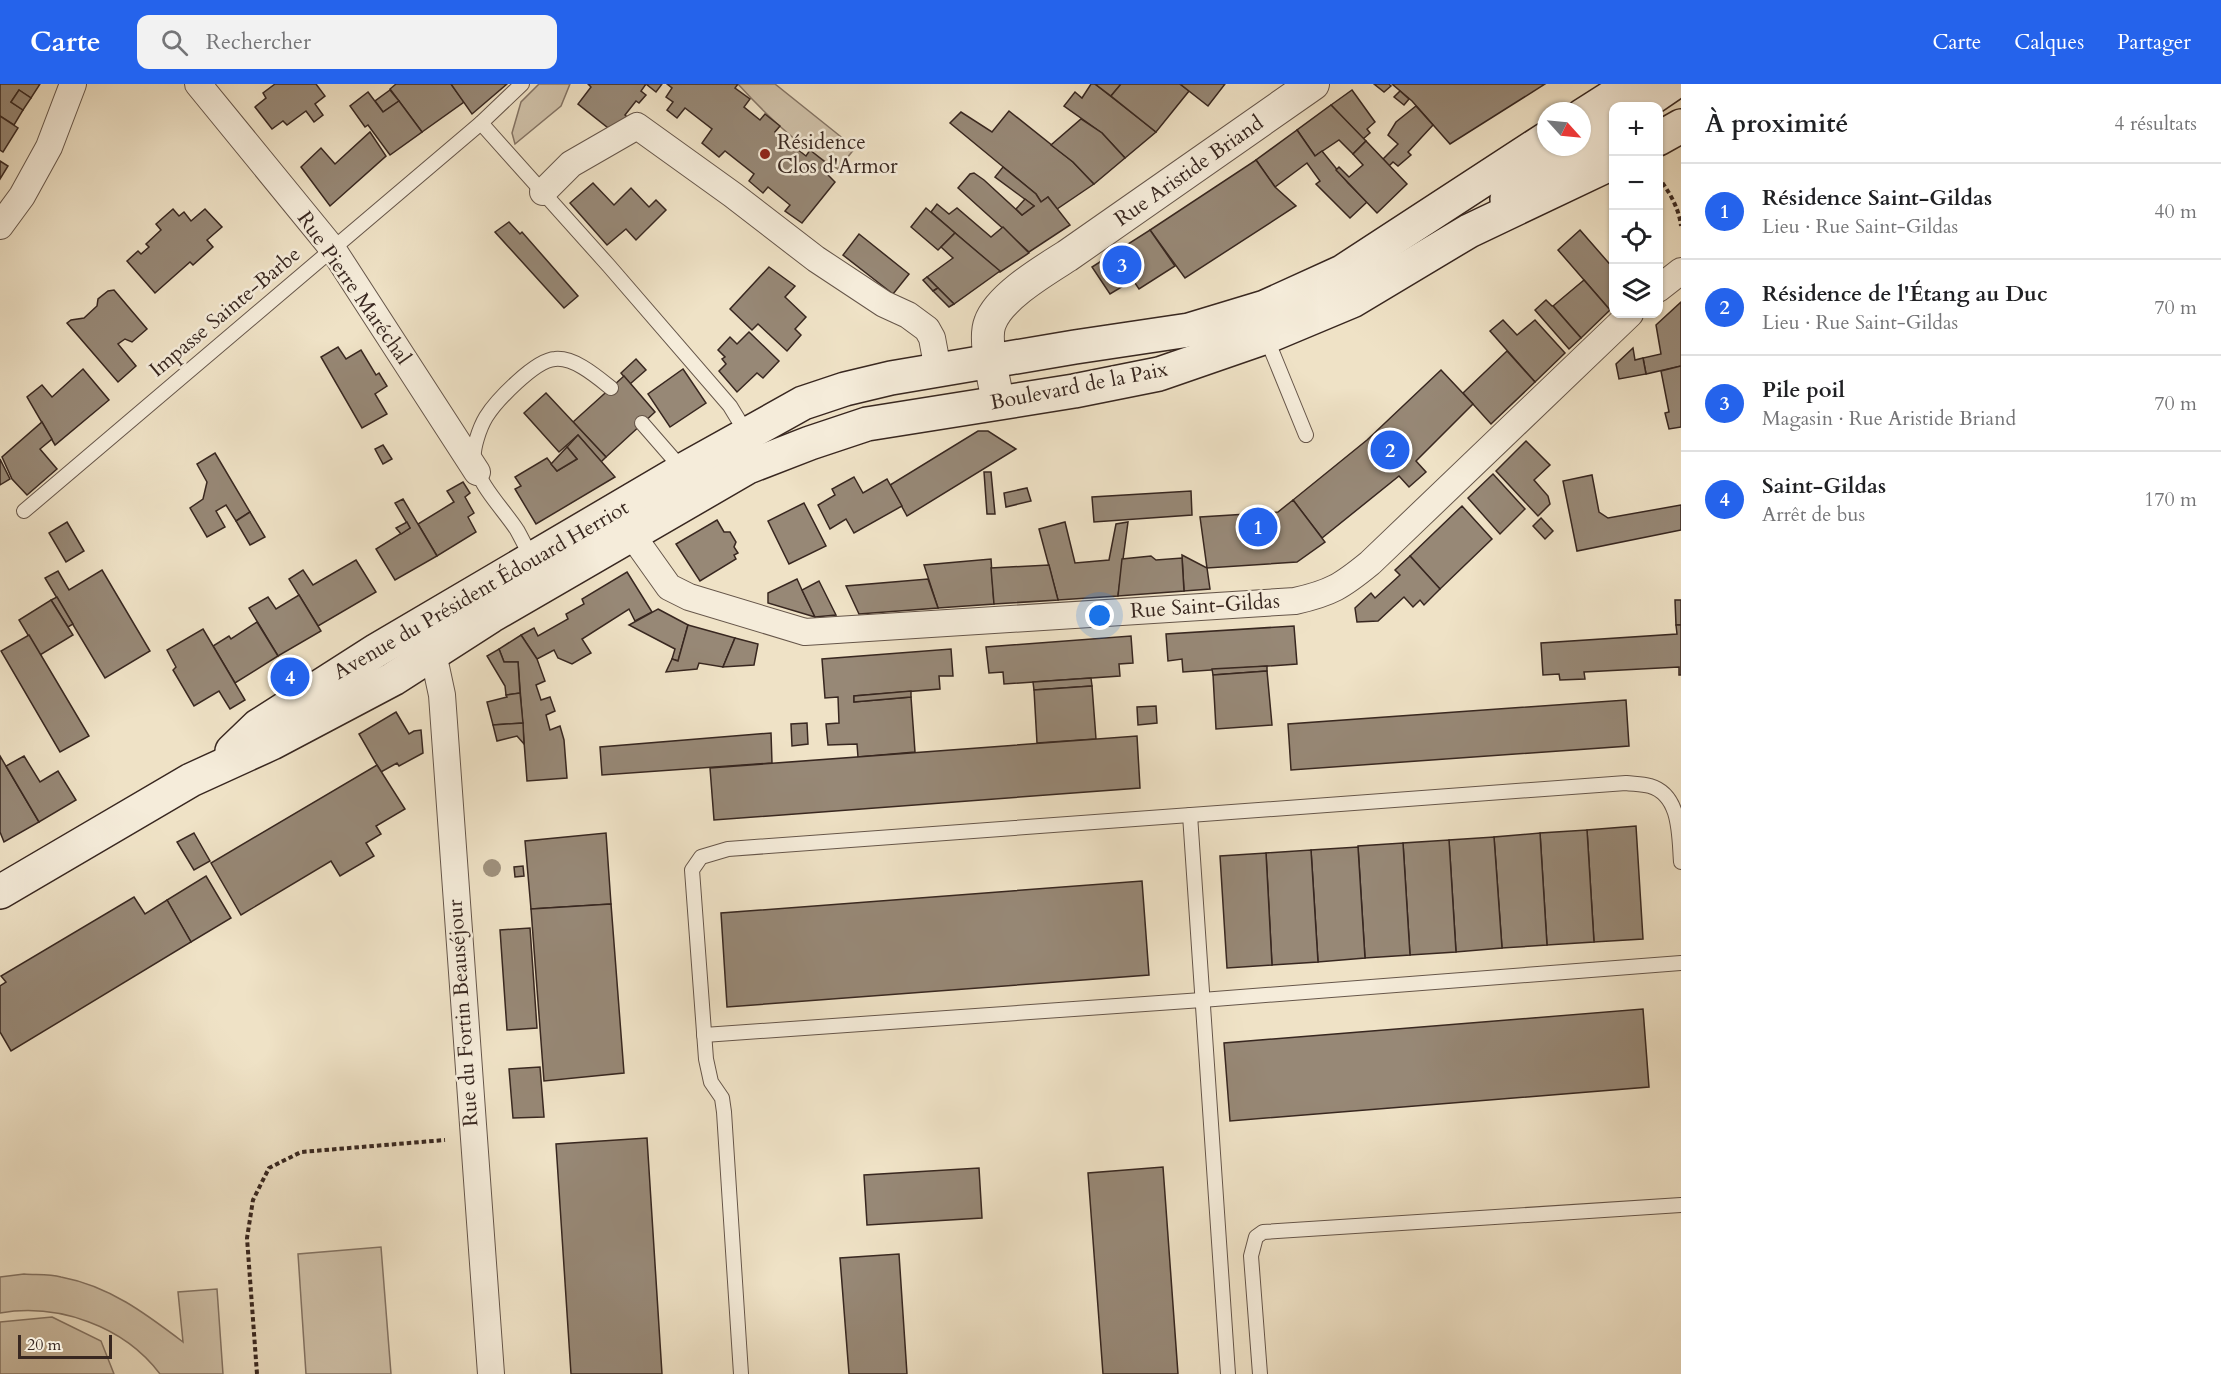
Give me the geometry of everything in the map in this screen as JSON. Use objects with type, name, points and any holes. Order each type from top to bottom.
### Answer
[{"type":"main road","points":[[1591,110],[1632,84]]},
{"type":"main road","points":[[1646,102],[1672,84]]},
{"type":"main road","points":[[1591,140],[1609,128]]},
{"type":"main road","name":"Boulevard de la Paix","points":[[675,476],[803,403],[857,386],[938,370],[1189,330],[1265,307],[1342,272],[1537,145]]},
{"type":"main road","points":[[1469,231],[1533,177],[1566,156]]},
{"type":"main road","name":"Boulevard de la Paix","points":[[624,523],[748,467],[867,424],[1074,391],[1159,374],[1266,337],[1353,301],[1469,231],[1609,164]]},
{"type":"main road","name":"Avenue du Président Édouard Herriot","points":[[214,769],[258,726],[377,650],[478,607],[624,523],[675,476]]},
{"type":"main road","name":"Avenue du Président Édouard Herriot","points":[[0,892],[152,802],[214,769],[272,743],[393,679],[478,607],[532,568],[624,523]]},
{"type":"street","points":[[0,226],[22,196],[49,147],[73,84]]},
{"type":"street","name":"Rue Pierre Maréchal","points":[[198,84],[332,249],[477,472]]},
{"type":"street","name":"Rue Aristide Briand","points":[[998,402],[988,345],[990,323],[1000,308],[1026,282],[1067,256],[1313,84]]},
{"type":"street","points":[[543,192],[571,164],[637,126],[733,195],[816,259],[884,304],[909,315],[927,330],[932,338],[938,370]]},
{"type":"street","points":[[1663,286],[1681,271]]},
{"type":"street","name":"Rue Saint-Gildas","points":[[624,523],[669,587],[689,597],[805,632],[1295,601],[1322,595],[1343,585],[1370,562],[1626,318]]},
{"type":"street","name":"Rue du Fortin Beauséjour","points":[[428,647],[436,667],[442,695],[472,1137],[491,1374]]},
{"type":"lane","name":"Impasse Sainte-Barbe","points":[[24,511],[481,123],[522,84]]},
{"type":"lane","points":[[481,123],[730,406],[747,434]]},
{"type":"lane","points":[[1266,337],[1306,435]]},
{"type":"lane","points":[[532,568],[518,531],[477,472],[473,458],[484,420],[506,394],[537,367],[555,358],[569,362],[597,377],[611,388]]},
{"type":"lane","points":[[642,423],[675,476]]},
{"type":"lane","points":[[741,1374],[724,1112],[722,1098],[711,1082],[704,1035],[692,870],[701,857],[728,849],[1626,783],[1649,786],[1661,791],[1674,809],[1681,862]]},
{"type":"lane","points":[[1190,815],[1228,1374]]},
{"type":"lane","points":[[704,1035],[1681,963]]},
{"type":"lane","points":[[1260,1374],[1251,1256],[1257,1237],[1263,1232],[1681,1205]]},
{"type":"path","points":[[1663,183],[1680,215],[1681,226]]},
{"type":"path","points":[[256,1374],[247,1238],[253,1200],[269,1168],[301,1152],[472,1137]]},
{"type":"shaded area","points":[[539,84],[570,84],[561,106],[515,144],[512,133],[521,102]]},
{"type":"shaded area","points":[[738,84],[775,84],[855,148],[838,169],[785,131]]},
{"type":"shaded area","points":[[381,1247],[391,1374],[306,1374],[298,1254]]},
{"type":"shaded area","points":[[24,1274],[56,1276],[95,1287],[126,1302],[183,1342],[178,1292],[217,1289],[223,1374],[160,1374],[128,1343],[88,1322],[67,1315],[44,1312],[0,1313],[0,1277]]},
{"type":"shaded area","points":[[52,1317],[101,1341],[114,1374],[0,1374],[0,1322]]},
{"type":"building","points":[[0,84],[40,84],[31,98],[19,90],[11,102],[23,110],[14,125],[0,116]]},
{"type":"building","points":[[275,84],[316,84],[325,96],[315,104],[323,115],[314,122],[306,111],[287,125],[283,121],[272,129],[255,107],[266,98],[263,93]]},
{"type":"building","points":[[396,84],[451,84],[464,102],[422,132],[390,89]]},
{"type":"building","points":[[451,84],[507,84],[472,114]]},
{"type":"building","points":[[588,84],[646,84],[641,91],[646,95],[639,103],[636,101],[625,115],[628,118],[612,131],[578,104],[591,87]]},
{"type":"building","points":[[646,84],[662,84],[656,92]]},
{"type":"building","name":"Résidence Clos d'Armor","points":[[667,84],[738,84],[735,88],[750,99],[744,107],[760,120],[765,114],[780,126],[775,132],[806,156],[810,150],[825,162],[821,168],[835,182],[802,223],[785,211],[790,205],[768,187],[763,193],[749,181],[754,174],[725,151],[719,157],[702,143],[712,129],[685,108],[677,118],[667,110],[673,102],[666,97],[672,88]]},
{"type":"building","points":[[1091,84],[1095,84],[1156,132],[1125,158],[1102,133],[1064,106],[1075,92],[1082,98]]},
{"type":"building","points":[[1095,84],[1121,84],[1111,96]]},
{"type":"building","points":[[1121,84],[1180,84],[1189,91],[1156,132],[1111,96]]},
{"type":"building","points":[[1180,84],[1225,84],[1208,106]]},
{"type":"building","points":[[1374,84],[1389,84],[1391,86],[1384,92]]},
{"type":"building","points":[[1392,84],[1545,84],[1450,144],[1412,101]]},
{"type":"building","points":[[19,90],[31,98],[23,110],[11,102]]},
{"type":"building","points":[[390,90],[399,101],[383,112],[375,101]]},
{"type":"building","points":[[1352,90],[1375,122],[1367,129],[1370,133],[1363,139],[1331,105]]},
{"type":"building","points":[[1400,91],[1409,99],[1404,105],[1394,97]]},
{"type":"building","points":[[368,92],[383,112],[399,101],[422,132],[390,155],[368,125],[365,127],[350,106]]},
{"type":"building","points":[[1331,105],[1366,141],[1353,154],[1339,140],[1315,156],[1297,130]]},
{"type":"building","points":[[1416,106],[1433,125],[1408,152],[1411,155],[1398,166],[1393,162],[1389,166],[1383,159],[1398,144],[1388,135],[1396,122]]},
{"type":"building","points":[[1009,111],[1073,162],[1094,184],[1057,209],[1048,197],[1041,202],[1036,194],[950,123],[961,112],[992,132]]},
{"type":"building","points":[[0,116],[18,128],[3,152],[0,150]]},
{"type":"building","points":[[1081,119],[1102,133],[1125,158],[1094,184],[1073,162],[1051,145]]},
{"type":"building","points":[[1297,130],[1315,156],[1322,151],[1367,202],[1350,218],[1316,184],[1320,181],[1307,163],[1275,187],[1256,160]]},
{"type":"building","points":[[370,132],[386,156],[330,206],[301,167],[321,148],[335,164]]},
{"type":"building","points":[[1366,141],[1407,184],[1377,213],[1336,170],[1339,167],[1349,177],[1363,165],[1353,154]]},
{"type":"building","points":[[1256,160],[1275,187],[1296,206],[1185,278],[1150,230]]},
{"type":"building","points":[[0,161],[8,166],[0,179]]},
{"type":"building","points":[[1003,167],[1036,194],[1041,202],[1048,197],[1070,225],[1029,252],[958,188],[970,174],[974,173],[1022,215],[1034,206],[995,177]]},
{"type":"building","points":[[593,183],[614,205],[631,188],[649,207],[656,200],[666,210],[636,240],[626,229],[607,245],[570,203]]},
{"type":"building","points":[[1025,199],[1034,206],[1022,215],[1016,209]]},
{"type":"building","points":[[937,204],[949,214],[957,208],[991,237],[1003,227],[1029,253],[1000,272],[931,212]]},
{"type":"building","points":[[926,208],[955,233],[938,250],[911,227]]},
{"type":"building","points":[[173,209],[179,216],[184,212],[191,221],[205,209],[222,227],[207,240],[213,247],[193,265],[190,262],[155,293],[127,261],[138,251],[141,254],[149,247],[146,244],[161,230],[156,224]]},
{"type":"building","points":[[509,222],[520,234],[522,232],[578,296],[564,308],[495,232]]},
{"type":"building","points":[[1150,230],[1175,266],[1139,289],[1133,280],[1110,294],[1092,267]]},
{"type":"building","points":[[1580,230],[1609,263],[1609,309],[1558,250]]},
{"type":"building","points":[[955,233],[1000,271],[954,304],[927,277],[953,258],[941,247]]},
{"type":"building","points":[[859,234],[909,274],[893,294],[843,255]]},
{"type":"building","points":[[769,267],[795,286],[785,297],[806,317],[795,329],[801,335],[787,351],[758,324],[752,330],[730,309]]},
{"type":"building","points":[[927,277],[938,288],[933,291],[923,280]]},
{"type":"building","points":[[1584,280],[1609,311],[1581,338],[1553,306]]},
{"type":"building","points":[[938,288],[954,304],[949,307],[933,291]]},
{"type":"building","points":[[114,290],[147,329],[132,342],[125,339],[118,344],[136,366],[118,382],[67,323],[84,318],[97,306],[98,299],[108,291]]},
{"type":"building","points":[[1546,300],[1581,338],[1569,349],[1535,310]]},
{"type":"building","points":[[1681,302],[1681,366],[1646,374],[1643,358],[1661,354],[1656,325]]},
{"type":"building","points":[[1503,320],[1517,335],[1535,320],[1565,353],[1535,382],[1490,331]]},
{"type":"building","points":[[749,332],[779,361],[763,378],[757,373],[737,392],[719,371],[726,364],[722,359],[725,357],[718,350],[730,337],[737,344]]},
{"type":"building","points":[[338,347],[346,359],[361,350],[376,375],[379,373],[387,386],[375,394],[387,414],[362,428],[321,357]]},
{"type":"building","points":[[1633,348],[1635,360],[1643,358],[1646,374],[1619,379],[1616,364]]},
{"type":"building","points":[[1507,351],[1535,382],[1491,424],[1463,393]]},
{"type":"building","points":[[636,359],[646,370],[630,384],[621,373]]},
{"type":"building","points":[[1681,366],[1681,427],[1669,429],[1665,413],[1669,412],[1661,371]]},
{"type":"building","points":[[83,369],[109,400],[55,445],[27,397],[42,385],[52,397]]},
{"type":"building","points":[[683,369],[706,403],[670,427],[648,394]]},
{"type":"building","points":[[1441,370],[1473,404],[1416,461],[1426,472],[1409,487],[1399,476],[1322,538],[1293,500],[1367,440]]},
{"type":"building","points":[[624,376],[655,412],[606,457],[573,422]]},
{"type":"building","points":[[546,393],[606,457],[601,462],[578,435],[559,452],[524,413]]},
{"type":"building","points":[[42,422],[52,439],[40,449],[57,469],[27,495],[12,479],[2,457]]},
{"type":"building","points":[[978,431],[988,431],[1016,449],[907,516],[890,485]]},
{"type":"building","points":[[578,435],[615,477],[536,524],[515,489],[521,486],[515,477],[547,458],[557,471],[577,459],[567,447]]},
{"type":"building","points":[[1526,441],[1550,465],[1534,480],[1548,496],[1550,504],[1538,516],[1496,471]]},
{"type":"building","points":[[383,445],[392,459],[383,464],[375,449]]},
{"type":"building","points":[[567,447],[577,459],[557,471],[551,464]]},
{"type":"building","points":[[215,453],[250,512],[236,521],[226,505],[216,511],[225,527],[207,537],[190,508],[203,499],[207,482],[197,464]]},
{"type":"building","points":[[0,459],[10,479],[0,485]]},
{"type":"building","points":[[984,472],[991,472],[995,514],[987,514]]},
{"type":"building","points":[[1493,474],[1525,509],[1500,534],[1468,498]]},
{"type":"building","points":[[1592,475],[1599,512],[1608,518],[1681,505],[1681,530],[1577,551],[1563,481]]},
{"type":"building","points":[[854,477],[863,493],[887,479],[902,506],[854,533],[846,519],[830,529],[818,505],[835,495],[832,489]]},
{"type":"building","points":[[463,482],[470,493],[465,497],[474,513],[468,517],[476,532],[437,556],[418,524],[454,502],[447,491]]},
{"type":"building","points":[[1027,488],[1031,501],[1006,507],[1004,493]]},
{"type":"building","points":[[1191,491],[1192,515],[1094,522],[1092,497]]},
{"type":"building","points":[[403,499],[437,556],[395,580],[376,549],[410,528],[395,503]]},
{"type":"building","points":[[1293,500],[1325,542],[1297,562],[1207,568],[1200,517],[1278,512]]},
{"type":"building","points":[[804,503],[826,546],[789,564],[768,521]]},
{"type":"building","points":[[1462,506],[1492,539],[1440,589],[1410,556]]},
{"type":"building","points":[[250,512],[265,537],[250,545],[236,521]]},
{"type":"building","points":[[1541,518],[1553,531],[1545,539],[1533,526]]},
{"type":"building","points":[[717,520],[724,532],[730,532],[736,542],[734,547],[738,553],[734,555],[736,559],[700,581],[676,544]]},
{"type":"building","points":[[67,522],[84,551],[66,562],[49,533]]},
{"type":"building","points":[[407,522],[410,528],[401,534],[396,528]]},
{"type":"building","points":[[1065,522],[1075,563],[1109,560],[1116,524],[1128,522],[1118,596],[1058,600],[1039,529]]},
{"type":"building","points":[[1182,555],[1207,568],[1210,589],[1184,591]]},
{"type":"building","points":[[1151,556],[1156,560],[1182,558],[1184,591],[1118,596],[1122,559]]},
{"type":"building","points":[[1410,556],[1440,589],[1424,605],[1420,600],[1413,607],[1404,597],[1378,621],[1357,622],[1355,608],[1371,593],[1375,598],[1400,575],[1395,570]]},
{"type":"building","points":[[991,559],[994,604],[938,608],[924,565]]},
{"type":"building","points":[[356,560],[376,592],[318,626],[289,579],[303,570],[313,585]]},
{"type":"building","points":[[1049,565],[1058,600],[994,604],[991,568]]},
{"type":"building","points":[[102,570],[150,651],[105,678],[45,578],[58,571],[69,590]]},
{"type":"building","points":[[627,572],[652,612],[635,621],[629,609],[582,639],[591,653],[572,664],[558,658],[554,650],[537,659],[521,635],[534,628],[538,636],[568,619],[566,614],[584,604],[582,599]]},
{"type":"building","points":[[797,579],[815,617],[768,603],[768,593]]},
{"type":"building","points":[[928,579],[938,608],[859,614],[846,586]]},
{"type":"building","points":[[819,581],[836,615],[815,617],[802,590]]},
{"type":"building","points":[[299,595],[321,631],[278,656],[249,608],[268,597],[276,609]]},
{"type":"building","points":[[57,597],[73,624],[68,627],[51,600]]},
{"type":"building","points":[[51,600],[73,635],[40,655],[19,620]]},
{"type":"building","points":[[1675,600],[1681,600],[1681,625],[1676,625]]},
{"type":"building","points":[[658,609],[688,625],[678,661],[672,659],[675,649],[629,625]]},
{"type":"building","points":[[257,622],[278,656],[235,683],[213,646],[229,636],[231,639]]},
{"type":"building","points":[[688,625],[735,638],[723,667],[699,663],[697,669],[666,672],[672,659],[678,661]]},
{"type":"building","points":[[1676,625],[1681,625],[1681,675],[1679,675],[1679,667],[1584,672],[1585,679],[1560,680],[1559,674],[1543,675],[1541,643],[1677,634]]},
{"type":"building","points":[[1294,626],[1297,664],[1183,672],[1182,659],[1168,661],[1166,634]]},
{"type":"building","points":[[203,629],[245,700],[230,709],[219,691],[194,706],[173,670],[176,667],[167,650]]},
{"type":"building","points":[[29,635],[89,736],[60,752],[1,651]]},
{"type":"building","points":[[521,635],[537,659],[545,681],[536,685],[541,700],[550,697],[555,711],[546,715],[550,730],[560,726],[564,740],[567,778],[527,781],[518,662],[504,662],[499,649]]},
{"type":"building","points":[[1131,636],[1133,663],[1119,664],[1120,676],[1004,684],[1003,672],[989,673],[986,647]]},
{"type":"building","points":[[735,638],[758,644],[754,665],[723,667]]},
{"type":"building","points":[[499,649],[504,662],[518,662],[520,693],[506,695],[505,686],[487,656]]},
{"type":"building","points":[[951,649],[953,676],[939,676],[940,689],[854,696],[854,702],[911,697],[915,752],[858,757],[857,744],[828,745],[826,724],[839,723],[838,697],[825,698],[822,659]]},
{"type":"building","points":[[1267,666],[1267,671],[1213,675],[1212,669]]},
{"type":"building","points":[[1267,671],[1272,725],[1216,729],[1213,675]]},
{"type":"building","points":[[1091,678],[1092,686],[1034,690],[1033,682]]},
{"type":"building","points":[[1092,686],[1096,739],[1037,743],[1034,690]]},
{"type":"building","points":[[911,691],[911,697],[854,702],[854,696]]},
{"type":"building","points":[[520,693],[523,723],[493,725],[487,702]]},
{"type":"building","points":[[1626,700],[1629,746],[1291,770],[1288,724]]},
{"type":"building","points":[[1156,706],[1157,723],[1138,725],[1137,707]]},
{"type":"building","points":[[396,712],[409,734],[421,730],[423,753],[399,766],[397,763],[381,772],[359,734]]},
{"type":"building","points":[[523,723],[524,744],[517,736],[497,741],[493,725]]},
{"type":"building","points":[[807,723],[808,744],[792,746],[791,724]]},
{"type":"building","points":[[771,733],[772,763],[602,775],[600,747]]},
{"type":"building","points":[[1137,736],[1140,788],[714,820],[710,768]]},
{"type":"building","points":[[0,756],[39,822],[4,842],[0,832]]},
{"type":"building","points":[[24,756],[40,782],[58,771],[76,800],[39,822],[6,766]]},
{"type":"building","points":[[377,765],[405,809],[376,826],[381,834],[366,843],[374,856],[340,876],[331,861],[241,915],[211,863]]},
{"type":"building","points":[[1636,826],[1643,939],[1594,942],[1587,830]]},
{"type":"building","points":[[1587,830],[1594,942],[1547,945],[1540,833]]},
{"type":"building","points":[[194,833],[210,861],[194,870],[177,842]]},
{"type":"building","points":[[606,833],[611,904],[531,909],[525,841]]},
{"type":"building","points":[[1540,833],[1547,945],[1502,948],[1494,837]]},
{"type":"building","points":[[1494,837],[1502,948],[1456,952],[1449,840]]},
{"type":"building","points":[[1449,840],[1456,952],[1410,955],[1403,843]]},
{"type":"building","points":[[1403,843],[1410,955],[1365,958],[1358,846]]},
{"type":"building","points":[[1358,847],[1365,958],[1318,962],[1311,850]]},
{"type":"building","points":[[1311,850],[1318,962],[1272,965],[1266,853]]},
{"type":"building","points":[[1266,853],[1272,965],[1227,968],[1220,856]]},
{"type":"building","points":[[523,866],[524,876],[515,877],[514,867]]},
{"type":"building","points":[[206,876],[231,918],[191,942],[167,900]]},
{"type":"building","points":[[1142,881],[1149,975],[727,1007],[721,913]]},
{"type":"building","points":[[134,897],[145,914],[167,900],[191,942],[11,1051],[0,1032],[0,986],[6,982],[1,976]]},
{"type":"building","points":[[611,904],[624,1073],[544,1081],[531,909]]},
{"type":"building","points":[[530,928],[537,1028],[507,1030],[500,930]]},
{"type":"building","points":[[1643,1009],[1649,1087],[1230,1121],[1224,1043]]},
{"type":"building","points":[[540,1067],[544,1117],[513,1118],[509,1069]]},
{"type":"building","points":[[647,1138],[662,1374],[571,1374],[556,1144]]},
{"type":"building","points":[[1163,1167],[1178,1374],[1103,1374],[1088,1173]]},
{"type":"building","points":[[979,1168],[982,1218],[867,1225],[864,1175]]},
{"type":"building","points":[[899,1254],[907,1374],[849,1374],[840,1258]]},
{"type":"place","name":"Résidence Clos d'Armor","points":[[765,154]]},
{"type":"place","name":"Pile poil","points":[[1122,265]]},
{"type":"place","name":"Résidence de l'Étang au Duc","points":[[1390,450]]},
{"type":"place","name":"Résidence Saint-Gildas","points":[[1258,527]]},
{"type":"place","name":"Saint-Gildas","points":[[290,677]]}]
